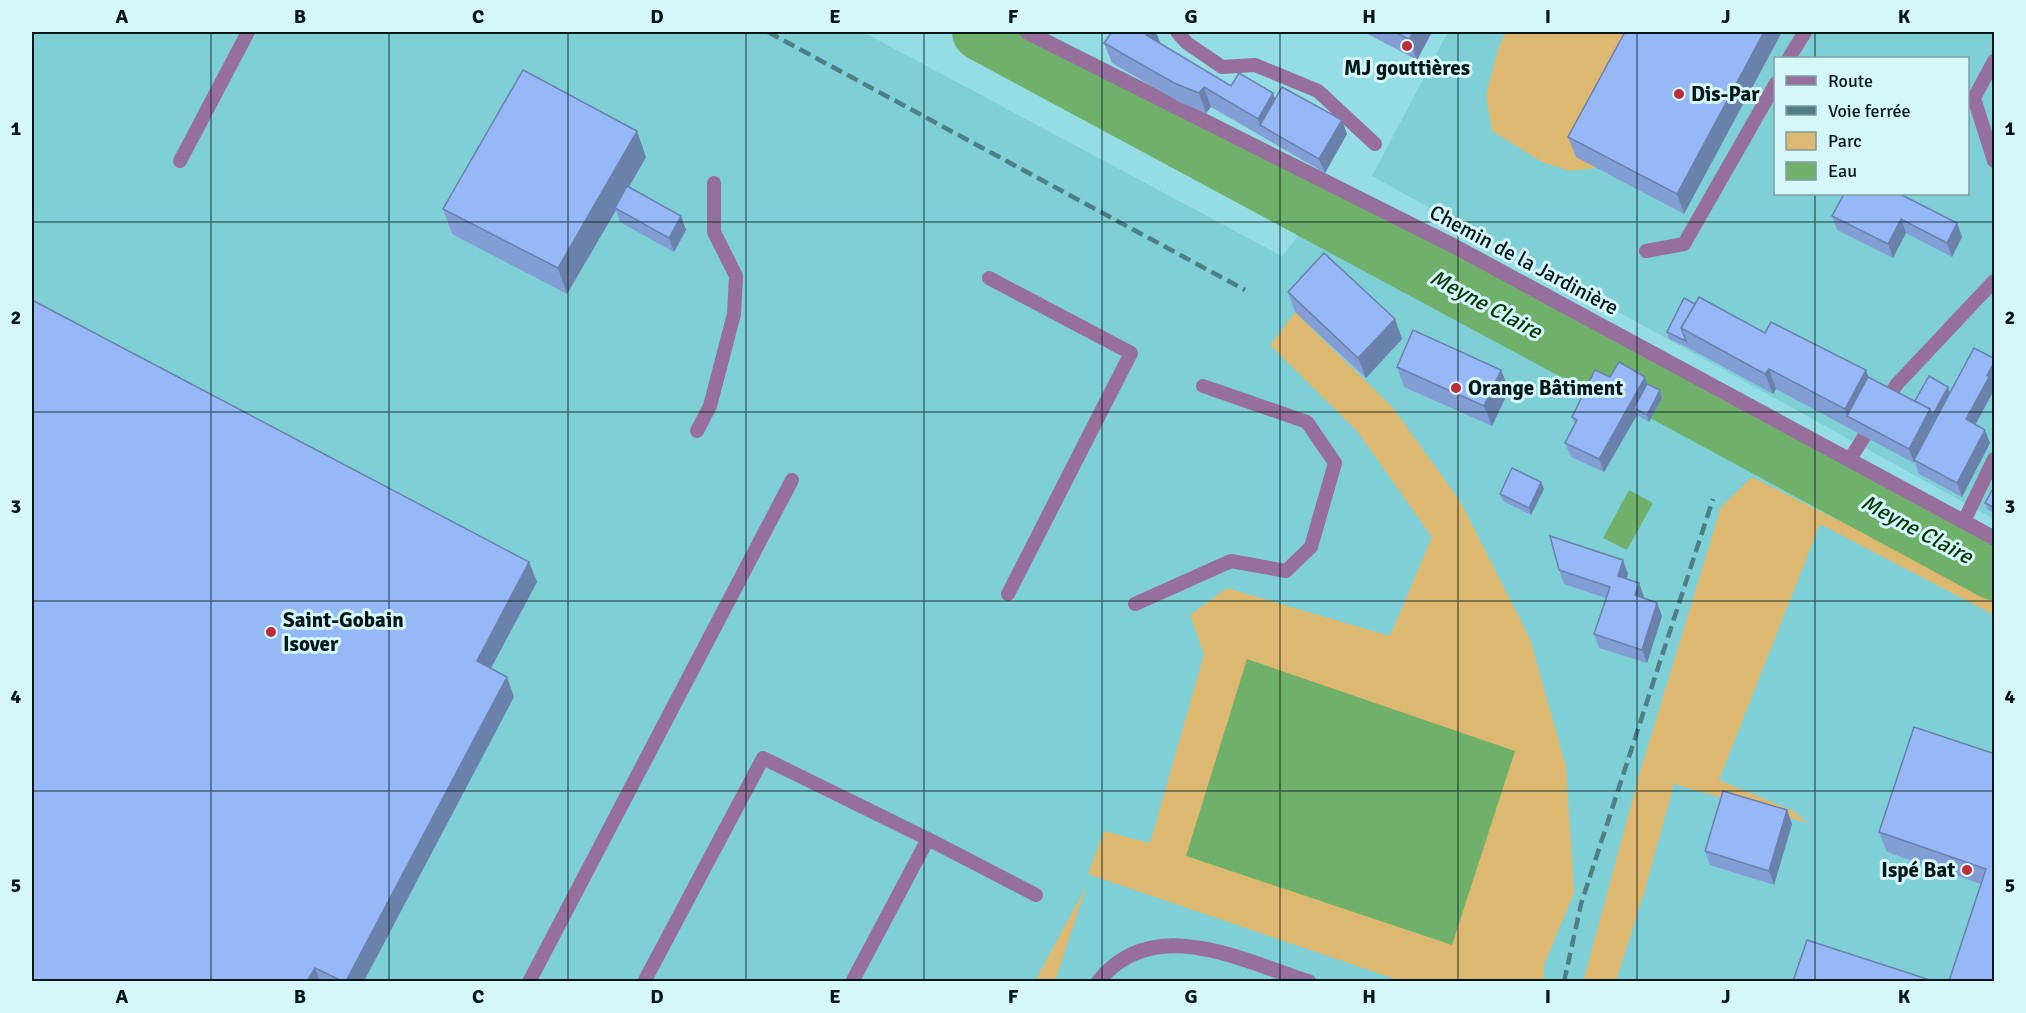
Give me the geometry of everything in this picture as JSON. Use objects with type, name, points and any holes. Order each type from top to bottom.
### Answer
[{"type":"street","name":"Chemin de la Jardinière","points":[[1027,32],[1454,246],[1995,538]]},
{"type":"street","points":[[1098,981],[1123,957],[1155,946],[1199,946],[1309,981]]},
{"type":"lane","points":[[180,161],[248,32]]},
{"type":"lane","points":[[1177,32],[1187,43],[1222,67],[1255,65],[1318,91],[1375,144]]},
{"type":"lane","points":[[1790,57],[1805,32]]},
{"type":"lane","points":[[1995,61],[1974,98],[1995,161]]},
{"type":"lane","points":[[1646,251],[1684,244],[1774,86]]},
{"type":"lane","points":[[697,431],[710,406],[734,314],[736,276],[714,232],[714,183]]},
{"type":"lane","points":[[989,278],[1131,352],[1008,594]]},
{"type":"lane","points":[[1850,459],[1897,384],[1995,281]]},
{"type":"lane","points":[[1135,604],[1231,561],[1286,572],[1311,547],[1335,463],[1307,422],[1203,386]]},
{"type":"lane","points":[[1964,521],[1995,459]]},
{"type":"lane","points":[[529,981],[792,480]]},
{"type":"lane","points":[[644,981],[763,758],[1036,895]]},
{"type":"lane","points":[[852,981],[928,839]]},
{"type":"shaded area","points":[[32,32],[863,32],[1282,256],[1304,229],[1560,356],[1603,369],[1994,589],[1994,981],[32,981]]},
{"type":"shaded area","points":[[1448,32],[1994,32],[1994,519],[1372,176]]},
{"type":"green space","points":[[1506,32],[1643,32],[1596,168],[1570,171],[1542,162],[1492,131],[1486,95],[1498,49]]},
{"type":"green space","points":[[1295,312],[1393,408],[1460,501],[1530,639],[1566,767],[1574,893],[1544,965],[1544,981],[1401,981],[1088,874],[1104,831],[1150,843],[1204,654],[1190,615],[1227,588],[1390,636],[1432,537],[1357,431],[1270,345]]},
{"type":"green space","points":[[1752,477],[1994,598],[1994,615],[1820,524],[1719,780],[1794,811],[1807,823],[1674,784],[1644,893],[1616,981],[1583,982],[1640,772],[1721,507]]},
{"type":"green space","points":[[1087,885],[1055,981],[1035,981]]},
{"type":"water","points":[[1629,490],[1653,503],[1627,550],[1603,538]]},
{"type":"water","points":[[1247,659],[1515,751],[1452,945],[1186,856]]},
{"type":"building","points":[[1112,32],[1147,32],[1146,35],[1231,86],[1239,73],[1273,93],[1258,119],[1204,87],[1199,93],[1174,83],[1104,43]]},
{"type":"building","points":[[1394,32],[1414,32],[1409,39]]},
{"type":"building","name":"Dis-Par","points":[[1625,32],[1764,32],[1677,194],[1568,137]]},
{"type":"building","points":[[523,70],[637,131],[558,268],[443,209]]},
{"type":"building","points":[[1282,87],[1342,120],[1319,159],[1260,125]]},
{"type":"building","points":[[627,186],[681,216],[669,238],[615,208]]},
{"type":"building","points":[[1843,195],[1902,195],[1957,223],[1947,243],[1901,219],[1888,244],[1832,216]]},
{"type":"building","points":[[1324,253],[1395,319],[1358,358],[1288,292]]},
{"type":"building","points":[[1699,297],[1765,333],[1771,322],[1866,370],[1845,409],[1769,369],[1765,374],[1681,328]]},
{"type":"building","points":[[1684,298],[1695,304],[1681,328],[1686,341],[1667,332]]},
{"type":"building","name":"Saint-Gobain Isover","points":[[32,300],[529,562],[477,661],[507,677],[346,981],[315,968],[307,981],[32,981]]},
{"type":"building","points":[[1413,330],[1501,370],[1484,406],[1397,367]]},
{"type":"building","points":[[1974,348],[1995,361],[1966,419],[1985,430],[1957,483],[1914,460]]},
{"type":"building","points":[[1619,362],[1645,377],[1599,459],[1565,443],[1577,420],[1572,417],[1595,370],[1610,377]]},
{"type":"building","points":[[1929,376],[1948,387],[1932,416],[1930,409],[1915,401]]},
{"type":"building","points":[[1868,377],[1930,409],[1909,449],[1847,416]]},
{"type":"building","points":[[1647,384],[1660,390],[1647,415],[1634,408]]},
{"type":"building","points":[[1512,468],[1541,482],[1529,508],[1500,494]]},
{"type":"building","points":[[1995,485],[1995,508],[1985,503]]},
{"type":"building","points":[[1550,536],[1623,560],[1618,576],[1639,583],[1635,595],[1657,603],[1642,650],[1594,634],[1610,587],[1559,570]]},
{"type":"building","points":[[1914,727],[1995,754],[1995,981],[1949,981],[1986,869],[1879,832]]},
{"type":"building","points":[[1723,791],[1787,810],[1769,871],[1705,851]]},
{"type":"building","points":[[1807,940],[1933,981],[1793,981]]},
{"type":"waterway","name":"Meyne Claire","points":[[981,32],[1568,348],[1613,365],[1994,571]]},
{"type":"railway","points":[[768,32],[1245,290]]},
{"type":"railway","points":[[1564,982],[1581,904],[1713,499]]},
{"type":"place","name":"MJ gouttières","points":[[1407,46]]},
{"type":"place","name":"Dis-Par","points":[[1679,94]]},
{"type":"place","name":"Orange Bâtiment","points":[[1456,388]]},
{"type":"place","name":"Saint-Gobain Isover","points":[[271,632]]},
{"type":"place","name":"Ispé Bat","points":[[1967,870]]}]
